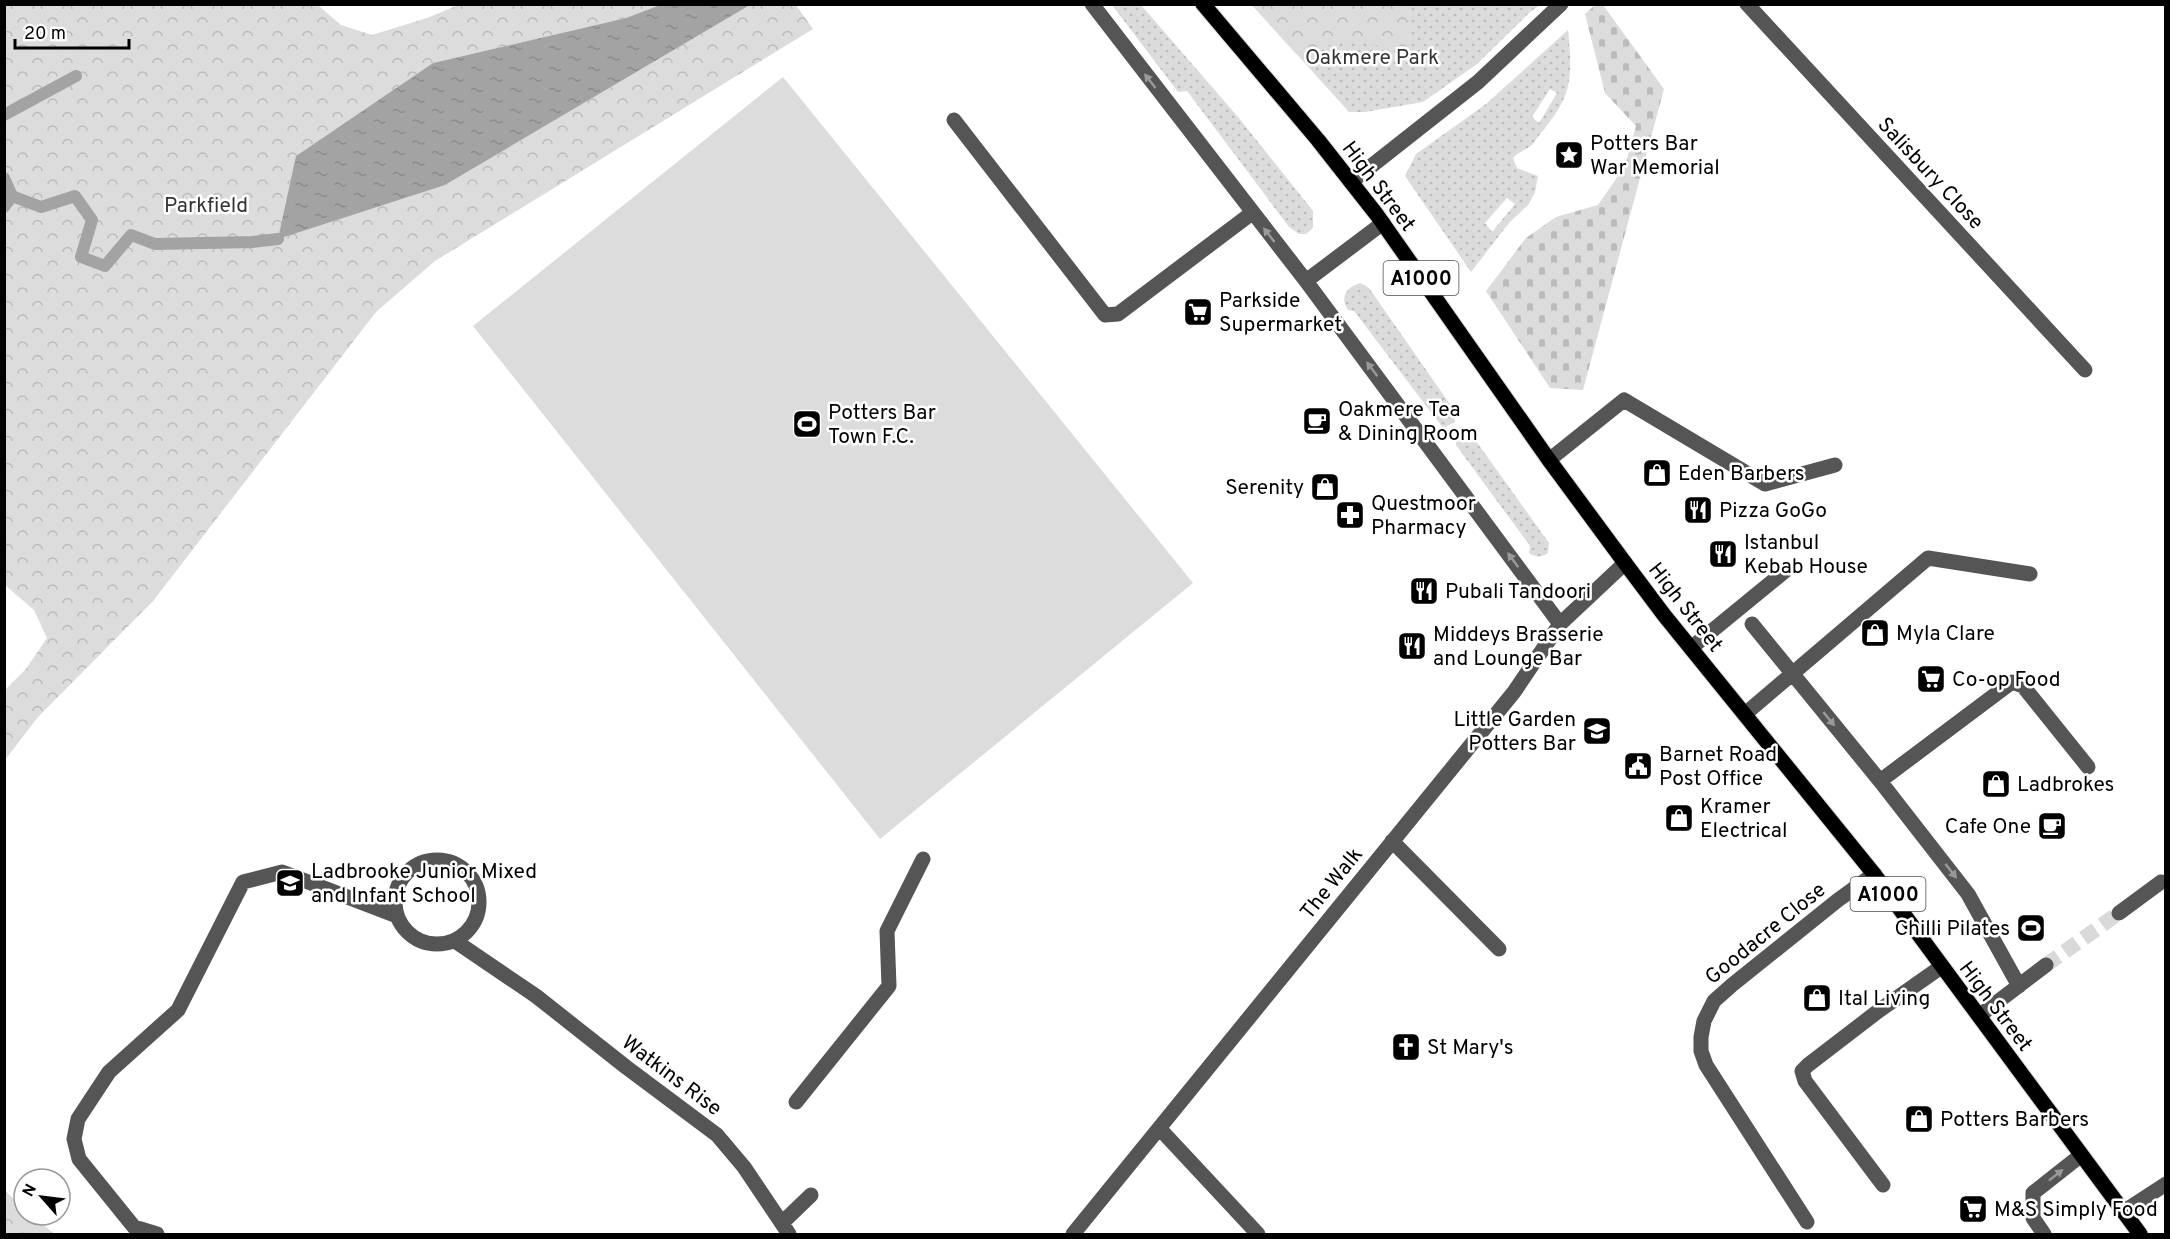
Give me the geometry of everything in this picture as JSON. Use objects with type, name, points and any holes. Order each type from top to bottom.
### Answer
[{"type":"main road","name":"High Street","points":[[1203,4],[1318,140],[1383,223],[1549,460],[1625,563],[1874,874],[2080,1156],[2140,1234]]},
{"type":"street","points":[[1092,4],[1306,281],[1560,624]]},
{"type":"street","points":[[1351,182],[1478,82],[1561,4]]},
{"type":"street","name":"Salisbury Close","points":[[1747,4],[2085,370]]},
{"type":"street","points":[[954,120],[1105,315],[1118,314],[1252,213]]},
{"type":"street","points":[[1306,281],[1383,223]]},
{"type":"street","points":[[1549,460],[1624,400],[1765,484],[1835,465]]},
{"type":"street","points":[[1745,714],[1928,558],[2030,574]]},
{"type":"street","name":"The Walk","points":[[1073,1234],[1514,692],[1560,624],[1625,563]]},
{"type":"street","points":[[1691,648],[1785,571]]},
{"type":"street","points":[[1752,624],[1880,781],[1968,894],[2019,986]]},
{"type":"street","points":[[1880,781],[2012,682],[2023,686],[2088,767]]},
{"type":"street","points":[[1392,841],[1499,949]]},
{"type":"street","points":[[437,859],[451,861],[473,878],[479,899],[476,921],[455,941],[441,944],[426,943],[413,937],[403,928],[397,916],[396,889],[403,877],[424,861],[437,859]]},
{"type":"street","points":[[796,1102],[889,986],[887,931],[923,859]]},
{"type":"street","points":[[157,1234],[134,1227],[79,1159],[74,1139],[78,1119],[109,1072],[178,1010],[243,882],[282,872],[397,916]]},
{"type":"street","name":"Goodacre Close","points":[[1807,1222],[1706,1065],[1701,1051],[1704,1021],[1714,1001],[1731,985],[1874,874]]},
{"type":"street","points":[[2119,913],[2161,882]]},
{"type":"street","name":"Watkins Rise","points":[[455,941],[515,981],[717,1135],[744,1167],[786,1229],[811,1195]]},
{"type":"street","points":[[1979,1016],[2046,965]]},
{"type":"street","points":[[1883,1185],[1805,1081],[1802,1071],[1877,1012],[1941,967]]},
{"type":"street","points":[[1160,1129],[1258,1234]]},
{"type":"street","points":[[2044,1234],[2033,1218],[2033,1193],[2080,1156]]},
{"type":"street","points":[[2123,1212],[2166,1184]]},
{"type":"green space","name":"Parkfield","points":[[5,5],[318,5],[341,25],[372,35],[427,18],[458,5],[663,5],[626,18],[433,63],[296,156],[445,185],[750,5],[796,5],[813,29],[435,261],[376,312],[153,601],[38,717],[5,760],[5,690],[26,669],[47,638],[34,610],[5,585]]},
{"type":"green space","points":[[1112,5],[1141,5],[1238,117],[1313,211],[1313,228],[1306,234],[1299,234],[1289,227],[1187,91],[1178,92]]},
{"type":"green space","name":"Oakmere Park","points":[[1252,5],[1540,5],[1477,64],[1423,102],[1365,112],[1349,112]]},
{"type":"green space","points":[[1252,5],[1412,5],[1412,57],[1382,46],[1354,43],[1327,45],[1296,54]]},
{"type":"green space","points":[[1595,5],[1603,5],[1664,89],[1583,390],[1550,388],[1486,291],[1526,238],[1556,217],[1598,205],[1625,166],[1636,126],[1605,93],[1585,14]]},
{"type":"green space","points":[[1568,30],[1570,72],[1568,88],[1562,103],[1533,144],[1513,158],[1517,168],[1538,176],[1535,192],[1529,204],[1509,223],[1471,272],[1405,176],[1416,154],[1486,104]],"holes":[[[1550,89],[1557,93],[1539,123],[1532,117]],[[1507,198],[1515,204],[1492,232],[1485,223]]]},
{"type":"green space","name":"Potters Bar Town F.C.","points":[[783,77],[1193,583],[880,839],[473,326]]},
{"type":"green space","points":[[1360,283],[1369,288],[1454,410],[1455,422],[1443,428],[1354,311],[1348,310],[1344,297],[1351,287]]},
{"type":"green space","points":[[1463,437],[1476,441],[1549,543],[1548,553],[1534,556],[1529,553],[1530,546],[1456,445],[1456,440]]},
{"type":"green space","points":[[5,1191],[12,1197],[12,1227],[46,1227],[54,1234],[5,1234]]},
{"type":"water","points":[[663,4],[750,5],[445,185],[278,239],[296,156],[433,63],[626,18]]},
{"type":"waterway","points":[[4,115],[76,76]]},
{"type":"waterway","points":[[4,178],[12,196],[4,207]]},
{"type":"waterway","points":[[12,196],[41,207],[75,196],[92,220],[81,257],[105,266],[131,235],[155,244],[252,242],[278,239]]},
{"type":"tunnel","points":[[2046,965],[2119,913]]},
{"type":"place","name":"Potters Bar War Memorial","points":[[1569,155]]},
{"type":"place","name":"Parkside Supermarket","points":[[1198,312]]},
{"type":"place","name":"Oakmere Tea & Dining Room","points":[[1317,421]]},
{"type":"place","name":"Potters Bar Town F.C.","points":[[807,424]]},
{"type":"place","name":"Eden Barbers","points":[[1657,473]]},
{"type":"place","name":"Serenity","points":[[1325,487]]},
{"type":"place","name":"Pizza GoGo","points":[[1698,510]]},
{"type":"place","name":"Questmoor Pharmacy","points":[[1350,515]]},
{"type":"place","name":"Istanbul Kebab House","points":[[1723,554]]},
{"type":"place","name":"Pubali Tandoori","points":[[1424,591]]},
{"type":"place","name":"Myla Clare","points":[[1875,633]]},
{"type":"place","name":"Middeys Brasserie and Lounge Bar","points":[[1412,646]]},
{"type":"place","name":"Co-op Food","points":[[1931,679]]},
{"type":"place","name":"Little Garden Potters Bar","points":[[1597,731]]},
{"type":"place","name":"Barnet Road Post Office","points":[[1638,766]]},
{"type":"place","name":"Ladbrokes","points":[[1996,784]]},
{"type":"place","name":"Kramer Electrical","points":[[1679,818]]},
{"type":"place","name":"Cafe One","points":[[2052,826]]},
{"type":"place","name":"Ladbrooke Junior Mixed and Infant School","points":[[290,883]]},
{"type":"place","name":"Chilli Pilates","points":[[2031,928]]},
{"type":"place","name":"Ital Living","points":[[1817,998]]},
{"type":"place","name":"St Mary's","points":[[1406,1047]]},
{"type":"place","name":"Potters Barbers","points":[[1919,1119]]},
{"type":"place","name":"M&S Simply Food","points":[[1973,1209]]}]
